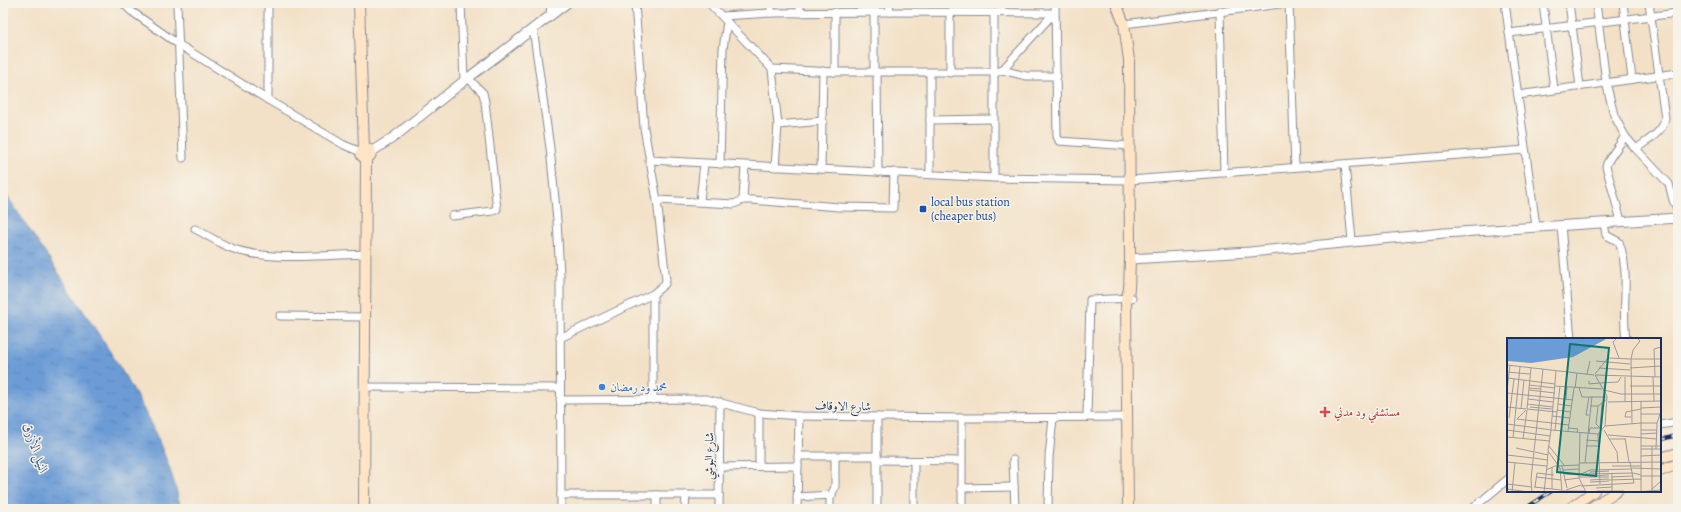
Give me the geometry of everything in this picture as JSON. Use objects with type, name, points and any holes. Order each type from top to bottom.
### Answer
[{"type":"main road","points":[[359,3],[366,153],[364,509]]},
{"type":"main road","points":[[1116,3],[1124,24],[1130,74],[1128,417],[1131,464]]},
{"type":"main road","points":[[1129,295],[1131,505]]},
{"type":"main road","points":[[1661,458],[1678,453]]},
{"type":"main road","points":[[1661,471],[1678,464]]},
{"type":"main road","points":[[1569,509],[1592,492]]},
{"type":"main road","points":[[1592,508],[1616,492]]},
{"type":"street","points":[[123,3],[131,11],[178,44],[268,100],[339,142],[366,153],[394,137],[466,79],[567,3]]},
{"type":"street","points":[[178,3],[178,44],[184,158]]},
{"type":"street","points":[[268,3],[268,100]]},
{"type":"street","points":[[452,216],[493,211],[497,209],[483,93],[466,79],[461,3]]},
{"type":"street","points":[[550,15],[551,3]]},
{"type":"street","points":[[560,338],[653,294],[665,284],[666,280],[657,200],[649,160],[643,113],[635,3]]},
{"type":"street","points":[[709,3],[772,69],[778,125],[775,167]]},
{"type":"street","points":[[771,3],[771,13]]},
{"type":"street","points":[[800,3],[800,13]]},
{"type":"street","points":[[889,3],[890,12]]},
{"type":"street","points":[[1055,3],[1057,136],[1059,141],[1130,146]]},
{"type":"street","points":[[1124,24],[1289,3],[1295,168]]},
{"type":"street","points":[[1505,3],[1536,226]]},
{"type":"street","points":[[1543,3],[1554,89]]},
{"type":"street","points":[[1569,3],[1580,86]]},
{"type":"street","points":[[1596,3],[1606,82],[1614,115],[1625,136],[1670,184],[1673,200],[1678,211]]},
{"type":"street","points":[[1623,3],[1632,79]]},
{"type":"street","points":[[1636,149],[1665,124],[1649,3]]},
{"type":"street","points":[[1675,3],[1678,27]]},
{"type":"street","points":[[1220,11],[1224,173]]},
{"type":"street","points":[[835,12],[835,72]]},
{"type":"street","points":[[874,12],[878,172]]},
{"type":"street","points":[[950,12],[950,73]]},
{"type":"street","points":[[725,19],[771,13],[1054,13]]},
{"type":"street","points":[[994,13],[994,178]]},
{"type":"street","points":[[772,69],[835,72],[994,73],[1002,70],[1054,13]]},
{"type":"street","points":[[1509,33],[1546,30],[1677,13]]},
{"type":"street","points":[[720,164],[725,19]]},
{"type":"street","points":[[533,28],[550,148],[557,220],[560,275],[561,509]]},
{"type":"street","points":[[1002,70],[1026,76],[1057,76]]},
{"type":"street","points":[[820,169],[823,71]]},
{"type":"street","points":[[930,73],[930,174]]},
{"type":"street","points":[[1518,95],[1678,73]]},
{"type":"street","points":[[930,120],[993,119]]},
{"type":"street","points":[[778,125],[822,120]]},
{"type":"street","points":[[1621,222],[1606,166],[1620,147],[1625,136]]},
{"type":"street","points":[[649,160],[994,178],[1130,180],[1525,150]]},
{"type":"street","points":[[700,201],[704,164]]},
{"type":"street","points":[[1345,164],[1352,241]]},
{"type":"street","points":[[744,200],[745,166]]},
{"type":"street","points":[[657,200],[700,201],[734,204],[744,200],[839,207],[893,208],[894,172]]},
{"type":"street","points":[[1130,259],[1250,252],[1352,241],[1536,226],[1678,218]]},
{"type":"street","points":[[1604,223],[1606,235],[1619,242],[1624,265],[1626,284],[1624,317],[1626,338]]},
{"type":"street","points":[[1561,225],[1571,338]]},
{"type":"street","points":[[196,229],[231,248],[253,254],[278,256],[366,254]]},
{"type":"street","points":[[653,294],[653,400]]},
{"type":"street","points":[[1087,417],[1090,300],[1129,295]]},
{"type":"street","points":[[280,316],[366,317]]},
{"type":"street","points":[[365,387],[560,388]]},
{"type":"street","name":"شارع الاوقاف","points":[[560,400],[706,399],[759,413],[799,416],[877,418],[1128,417]]},
{"type":"street","name":"شارع البوشي","points":[[719,509],[720,402]]},
{"type":"street","points":[[759,413],[759,466]]},
{"type":"street","points":[[797,509],[799,416]]},
{"type":"street","points":[[877,418],[877,509]]},
{"type":"street","points":[[962,418],[960,461],[962,509]]},
{"type":"street","points":[[1048,509],[1049,457],[1053,418]]},
{"type":"street","points":[[1661,425],[1678,422]]},
{"type":"street","points":[[798,456],[835,456],[914,461],[960,461]]},
{"type":"street","points":[[830,509],[832,496],[836,487],[835,456]]},
{"type":"street","points":[[1013,460],[1015,509]]},
{"type":"street","points":[[914,461],[914,509]]},
{"type":"street","points":[[720,467],[798,466]]},
{"type":"street","points":[[1472,509],[1507,480]]},
{"type":"street","points":[[961,488],[1014,487]]},
{"type":"street","points":[[1592,492],[1592,508]]},
{"type":"street","points":[[561,495],[720,495]]},
{"type":"street","points":[[657,495],[657,509]]},
{"type":"street","points":[[685,509],[686,495]]},
{"type":"street","points":[[797,497],[832,496]]},
{"type":"water","name":"النيل الأزرق","points":[[3,190],[113,356],[141,404],[174,481],[181,509],[3,509]]},
{"type":"railway","points":[[1661,440],[1678,435]]},
{"type":"railway","points":[[1524,509],[1550,492]]},
{"type":"place","name":"local bus station (cheaper bus)","points":[[923,209]]},
{"type":"place","name":"محمد ود رمضان","points":[[602,387]]},
{"type":"place","name":"مستشفي ود مدني","points":[[1325,412]]}]
